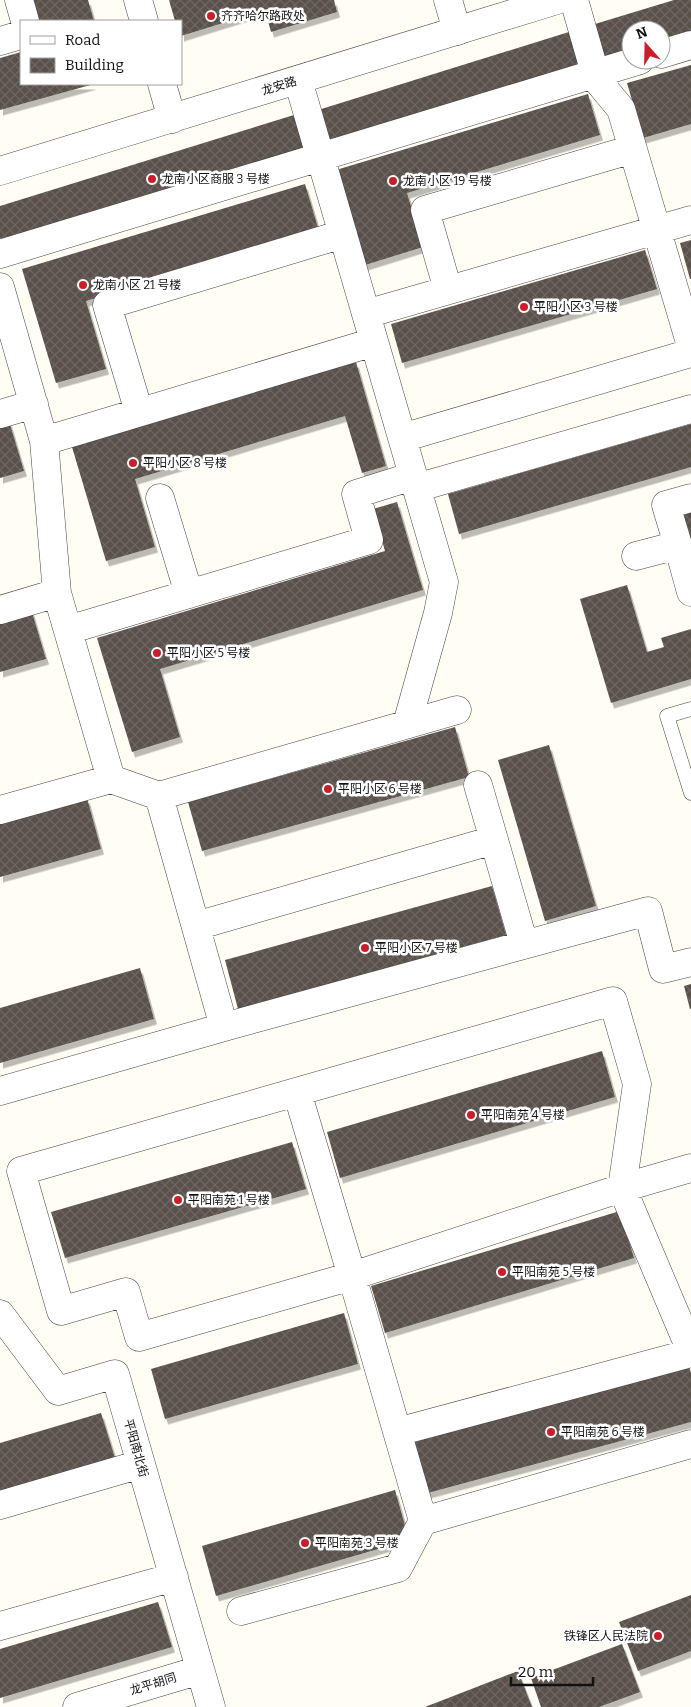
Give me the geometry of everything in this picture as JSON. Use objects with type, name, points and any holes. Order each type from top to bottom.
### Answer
[{"type":"street","points":[[19,0],[25,20]]},
{"type":"street","points":[[138,0],[144,20]]},
{"type":"street","points":[[448,0],[456,31]]},
{"type":"street","name":"龙安路","points":[[0,171],[557,0]]},
{"type":"street","points":[[574,0],[597,80],[621,109],[691,346]]},
{"type":"street","points":[[0,41],[20,35]]},
{"type":"street","points":[[671,51],[691,44]]},
{"type":"street","points":[[0,254],[621,66]]},
{"type":"street","points":[[298,80],[444,582],[438,613],[407,724]]},
{"type":"street","points":[[162,85],[172,118]]},
{"type":"street","points":[[448,290],[425,210],[633,149]]},
{"type":"street","points":[[366,314],[691,220]]},
{"type":"street","points":[[139,412],[107,306],[343,234]]},
{"type":"street","points":[[0,287],[44,441],[57,593],[111,779]]},
{"type":"street","points":[[44,441],[374,342]]},
{"type":"street","points":[[402,438],[691,353]]},
{"type":"street","points":[[0,414],[34,404]]},
{"type":"street","points":[[68,630],[370,540],[356,494],[415,482],[691,409]]},
{"type":"street","points":[[160,498],[190,594]]},
{"type":"street","points":[[691,498],[666,504],[691,592]]},
{"type":"street","points":[[636,556],[678,545]]},
{"type":"street","points":[[0,610],[57,593]]},
{"type":"street","points":[[0,810],[111,779],[159,796],[457,710]]},
{"type":"street","points":[[478,785],[524,944]]},
{"type":"street","points":[[159,796],[224,1027]]},
{"type":"street","points":[[196,926],[494,840]]},
{"type":"street","points":[[0,1091],[224,1027],[648,911],[663,969],[691,962]]},
{"type":"street","points":[[396,1432],[691,1352],[622,1188],[637,1084],[613,1001],[21,1172],[61,1311],[126,1292],[139,1337],[352,1276],[622,1188],[691,1168]]},
{"type":"street","points":[[241,1611],[398,1568],[423,1521],[297,1092]]},
{"type":"street","name":"平阳南北街","points":[[0,1314],[58,1391],[115,1374],[211,1707]]},
{"type":"street","points":[[423,1521],[691,1444]]},
{"type":"street","points":[[0,1505],[141,1464]]},
{"type":"street","points":[[0,1626],[174,1577]]},
{"type":"street","name":"龙平胡同","points":[[77,1707],[200,1670]]},
{"type":"lane","points":[[691,709],[667,716],[691,793]]},
{"type":"building","points":[[33,0],[88,0],[94,20],[39,20]]},
{"type":"building","name":"齐齐哈尔路政处","points":[[169,0],[334,0],[337,12],[271,32],[265,10],[182,36],[182,20],[175,20]]},
{"type":"building","points":[[674,0],[691,0],[691,36],[671,42],[671,20],[621,20],[621,57],[606,62],[595,24]]},
{"type":"building","points":[[572,31],[583,68],[326,148],[315,111]]},
{"type":"building","points":[[20,52],[20,85],[90,85],[0,110],[0,58]]},
{"type":"building","points":[[691,65],[691,124],[643,138],[627,83]]},
{"type":"building","name":"龙南小区 19 号楼","points":[[588,94],[600,135],[407,193],[423,247],[365,265],[336,170]]},
{"type":"building","name":"龙南小区商服 3 号楼","points":[[294,115],[305,153],[2,246],[0,237],[0,206]]},
{"type":"building","name":"龙南小区 21 号楼","points":[[305,184],[319,231],[86,301],[106,369],[56,383],[22,269]]},
{"type":"building","points":[[691,240],[691,279],[690,279],[680,243]]},
{"type":"building","name":"平阳小区 3 号楼","points":[[645,250],[657,289],[402,363],[391,324]]},
{"type":"building","name":"平阳小区 8 号楼","points":[[356,362],[386,466],[362,473],[345,416],[135,479],[155,547],[106,561],[72,447]]},
{"type":"building","points":[[9,421],[24,471],[0,478],[0,424]]},
{"type":"building","points":[[691,424],[691,467],[459,534],[448,494]]},
{"type":"building","name":"平阳小区 5 号楼","points":[[397,502],[423,590],[160,669],[180,737],[132,752],[97,638],[385,551],[373,509]]},
{"type":"building","points":[[691,507],[691,549],[679,511]]},
{"type":"building","points":[[627,585],[647,652],[664,647],[661,638],[691,629],[691,679],[611,703],[580,599]]},
{"type":"building","points":[[31,609],[46,659],[0,672],[0,618]]},
{"type":"building","name":"平阳小区 6 号楼","points":[[455,727],[469,777],[202,851],[188,802]]},
{"type":"building","points":[[549,745],[596,906],[545,921],[498,760]]},
{"type":"building","points":[[87,798],[101,849],[0,877],[0,823]]},
{"type":"building","name":"平阳小区 7 号楼","points":[[492,886],[506,935],[238,1009],[225,960]]},
{"type":"building","points":[[140,968],[154,1019],[0,1063],[0,1008]]},
{"type":"building","points":[[691,984],[691,1009],[690,1009],[684,986]]},
{"type":"building","name":"平阳南苑 4 号楼","points":[[602,1051],[615,1097],[340,1178],[327,1132]]},
{"type":"building","name":"平阳南苑 1 号楼","points":[[292,1142],[306,1189],[65,1258],[51,1212]]},
{"type":"building","name":"平阳南苑 5 号楼","points":[[620,1211],[634,1258],[385,1333],[371,1286]]},
{"type":"building","points":[[344,1313],[358,1364],[165,1419],[151,1369]]},
{"type":"building","name":"平阳南苑 6 号楼","points":[[689,1366],[691,1373],[691,1422],[424,1494],[410,1442]]},
{"type":"building","points":[[101,1413],[115,1458],[0,1492],[0,1443]]},
{"type":"building","name":"平阳南苑 3 号楼","points":[[395,1490],[409,1540],[216,1596],[202,1546]]},
{"type":"building","name":"铁锋区人民法院","points":[[691,1595],[691,1651],[638,1671],[619,1622]]},
{"type":"building","points":[[158,1602],[172,1647],[0,1698],[0,1649]]},
{"type":"building","points":[[622,1644],[640,1692],[599,1707],[541,1707],[531,1678]]},
{"type":"building","points":[[518,1671],[532,1707],[425,1707]]},
{"type":"place","name":"齐齐哈尔路政处","points":[[211,16]]},
{"type":"place","name":"龙南小区商服 3 号楼","points":[[152,179]]},
{"type":"place","name":"龙南小区 19 号楼","points":[[393,181]]},
{"type":"place","name":"龙南小区 21 号楼","points":[[83,285]]},
{"type":"place","name":"平阳小区 3 号楼","points":[[524,307]]},
{"type":"place","name":"平阳小区 8 号楼","points":[[133,463]]},
{"type":"place","name":"平阳小区 5 号楼","points":[[157,653]]},
{"type":"place","name":"平阳小区 6 号楼","points":[[328,789]]},
{"type":"place","name":"平阳小区 7 号楼","points":[[365,948]]},
{"type":"place","name":"平阳南苑 4 号楼","points":[[471,1115]]},
{"type":"place","name":"平阳南苑 1 号楼","points":[[178,1200]]},
{"type":"place","name":"平阳南苑 5 号楼","points":[[502,1272]]},
{"type":"place","name":"平阳南苑 6 号楼","points":[[551,1432]]},
{"type":"place","name":"平阳南苑 3 号楼","points":[[305,1543]]},
{"type":"place","name":"铁锋区人民法院","points":[[658,1636]]}]
